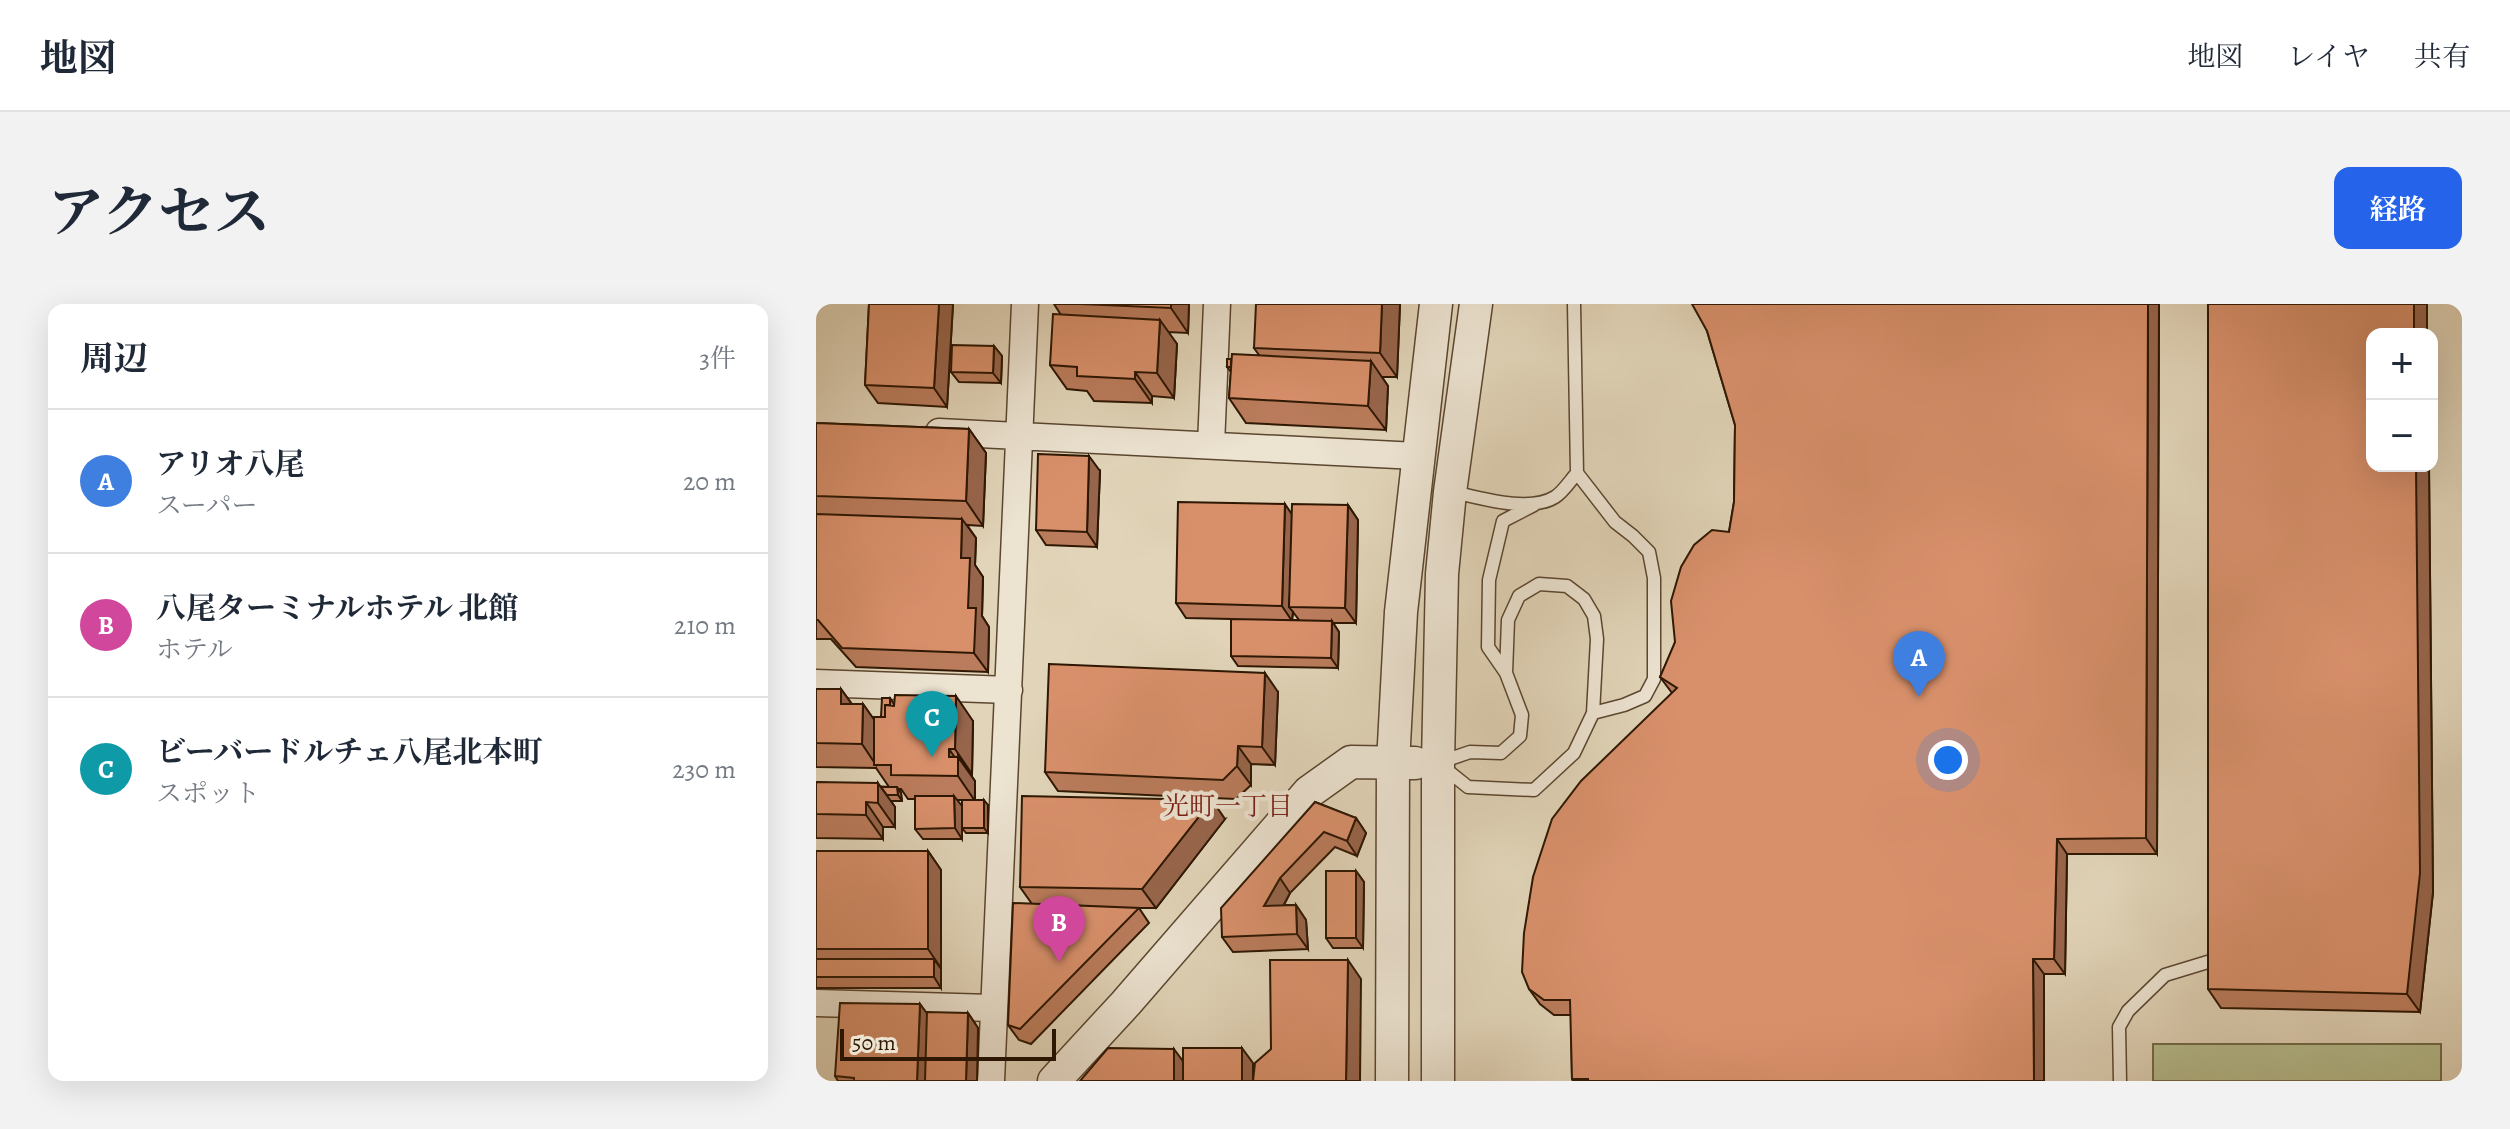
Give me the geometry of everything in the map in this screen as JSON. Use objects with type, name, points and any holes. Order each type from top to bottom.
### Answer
[{"type":"street","points":[[991,1081],[1025,304]]},
{"type":"street","points":[[1211,445],[1217,304]]},
{"type":"street","points":[[1392,1081],[1393,763],[1401,612],[1436,304]]},
{"type":"street","points":[[1438,1081],[1438,763],[1442,574],[1476,304]]},
{"type":"street","points":[[910,431],[1417,456]]},
{"type":"street","points":[[816,683],[1009,690]]},
{"type":"street","points":[[1054,1081],[1309,792],[1351,762],[1438,763]]},
{"type":"street","points":[[816,1003],[992,1008]]},
{"type":"lane","points":[[1574,304],[1577,473],[1615,522],[1649,552],[1654,578],[1654,679],[1645,696],[1593,713]]},
{"type":"lane","points":[[1438,763],[1470,752],[1501,753],[1520,736],[1522,715],[1506,673],[1488,647],[1489,580],[1503,521],[1556,497],[1577,473]]},
{"type":"lane","points":[[1450,492],[1534,505]]},
{"type":"lane","points":[[1438,763],[1468,787],[1534,790],[1574,753],[1593,713],[1597,639],[1594,616],[1584,599],[1567,586],[1539,584],[1519,596],[1508,620],[1506,673]]},
{"type":"lane","points":[[2120,1081],[2119,1027],[2128,1011],[2165,975],[2211,961]]},
{"type":"green space","points":[[2153,1044],[2441,1044],[2441,1081],[2153,1081]]},
{"type":"building","points":[[869,304],[939,304],[934,388],[865,385]]},
{"type":"building","points":[[1081,304],[1171,304],[1171,308]]},
{"type":"building","points":[[1256,304],[1382,304],[1380,353],[1254,348]]},
{"type":"building","points":[[1692,304],[2148,304],[2146,838],[2057,839],[2054,959],[2033,959],[2034,1081],[1572,1079],[1570,1000],[1544,1000],[1529,989],[1522,972],[1524,933],[1533,877],[1552,819],[1581,781],[1677,688],[1660,677],[1675,642],[1671,601],[1681,567],[1694,545],[1712,530],[1729,532],[1734,502],[1735,425],[1707,331]]},
{"type":"building","points":[[2208,304],[2414,304],[2414,328],[2366,328],[2366,472],[2416,472],[2420,873],[2407,994],[2208,989]]},
{"type":"building","points":[[1053,314],[1160,320],[1157,373],[1135,372],[1135,379],[1077,376],[1077,367],[1050,365]]},
{"type":"building","points":[[952,345],[994,346],[993,373],[951,372]]},
{"type":"building","points":[[1232,354],[1371,361],[1368,406],[1229,398]]},
{"type":"building","points":[[816,423],[969,429],[966,501],[816,496]]},
{"type":"building","points":[[1038,454],[1089,456],[1087,532],[1036,530]]},
{"type":"building","points":[[1178,502],[1285,504],[1282,606],[1176,603]]},
{"type":"building","points":[[1292,504],[1348,505],[1345,608],[1289,607]]},
{"type":"building","points":[[816,514],[962,519],[961,558],[970,558],[968,608],[976,608],[974,653],[842,648],[816,620]]},
{"type":"building","points":[[1231,619],[1332,621],[1331,658],[1231,656]]},
{"type":"building","points":[[1049,664],[1265,673],[1262,747],[1238,746],[1237,766],[1223,780],[1045,772]]},
{"type":"building","points":[[816,689],[841,689],[841,704],[863,704],[862,744],[816,743]]},
{"type":"building","points":[[895,695],[956,696],[955,749],[949,749],[949,757],[958,757],[958,776],[891,775],[891,765],[874,765],[874,717],[885,717],[885,705],[894,706]]},
{"type":"building","points":[[882,698],[890,698],[890,705],[885,705],[885,717],[881,717]]},
{"type":"building","points":[[816,782],[878,783],[878,803],[866,802],[866,815],[816,814]]},
{"type":"building","points":[[881,787],[897,787],[898,795],[887,795]]},
{"type":"building","points":[[915,796],[954,796],[955,828],[915,829]]},
{"type":"building","points":[[1022,796],[1212,800],[1142,889],[1020,887]]},
{"type":"building","points":[[962,800],[984,800],[984,828],[962,828]]},
{"type":"building","points":[[1315,802],[1356,818],[1347,841],[1324,832],[1280,878],[1264,906],[1296,905],[1297,934],[1222,937],[1221,908]]},
{"type":"building","points":[[816,851],[928,851],[928,949],[816,949]]},
{"type":"building","points":[[1326,871],[1356,871],[1356,938],[1326,938]]},
{"type":"building","points":[[1013,903],[1139,908],[1020,1029],[1008,1025]]},
{"type":"building","points":[[816,959],[934,959],[934,977],[816,977]]},
{"type":"building","points":[[1270,960],[1348,960],[1346,1081],[1253,1081],[1255,1063],[1271,1049]]},
{"type":"building","points":[[840,1003],[920,1004],[917,1081],[854,1081],[854,1078],[835,1076]]},
{"type":"building","points":[[927,1012],[968,1013],[966,1081],[925,1081]]},
{"type":"building","points":[[1108,1048],[1174,1049],[1174,1081],[1080,1081]]},
{"type":"building","points":[[1183,1048],[1242,1048],[1242,1081],[1183,1081]]},
{"type":"place","name":"アリオ八尾","points":[[1919,697]]},
{"type":"place","name":"ビーバードルチェ八尾北本町","points":[[932,757]]},
{"type":"place","name":"八尾ターミナルホテル 北館","points":[[1059,962]]},
{"type":"district","name":"光町一丁目","points":[[1228,806]]}]
